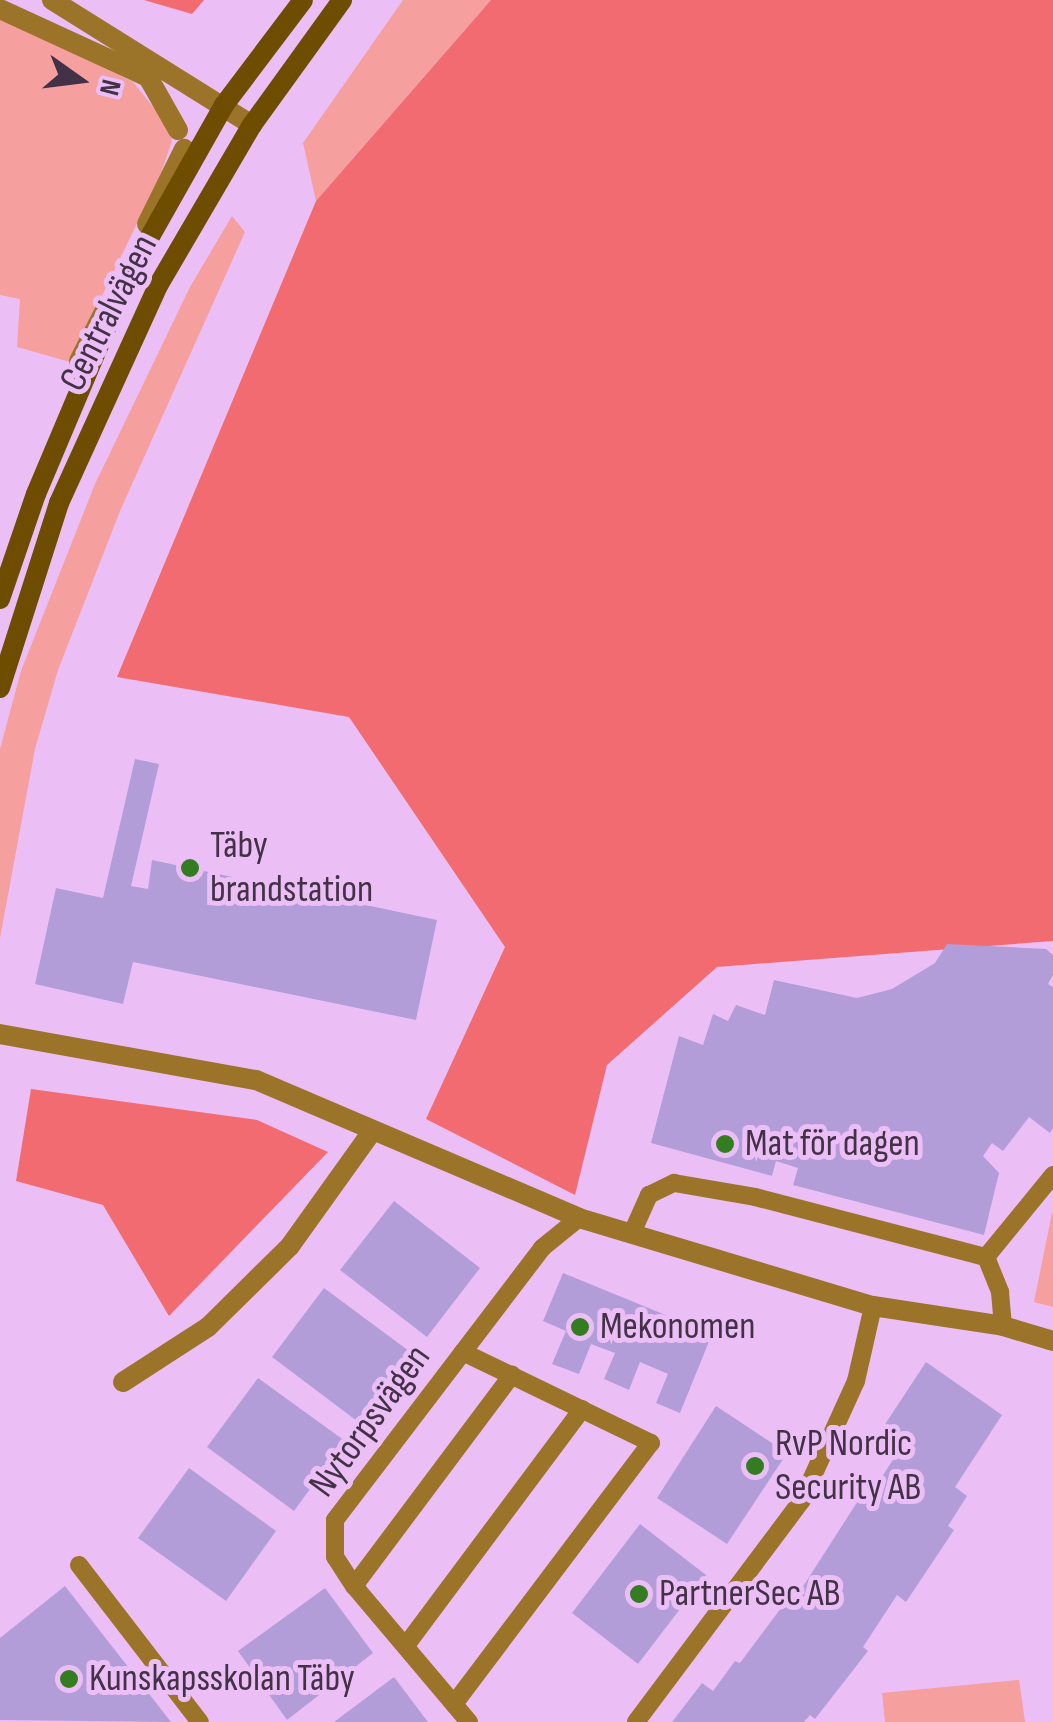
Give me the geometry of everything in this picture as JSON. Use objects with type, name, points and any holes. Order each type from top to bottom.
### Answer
[{"type":"street","points":[[52,0],[252,124]]},
{"type":"street","name":"Centralvägen","points":[[0,599],[36,494],[104,326],[224,105],[303,0]]},
{"type":"street","name":"Centralvägen","points":[[0,688],[59,503],[103,398],[159,284],[252,124],[342,0]]},
{"type":"street","points":[[0,8],[148,77],[181,140],[80,361]]},
{"type":"street","points":[[0,1034],[256,1080],[579,1218],[873,1306],[1003,1326],[1053,1340]]},
{"type":"street","points":[[124,1382],[208,1327],[290,1246],[371,1132]]},
{"type":"lane","points":[[986,1257],[1053,1176]]},
{"type":"lane","points":[[632,1233],[649,1196],[674,1183],[755,1198],[986,1257]]},
{"type":"lane","name":"Nytorpsvägen","points":[[469,1722],[407,1644],[354,1586],[335,1556],[336,1520],[542,1248],[579,1218]]},
{"type":"lane","points":[[986,1257],[1000,1292],[1003,1326]]},
{"type":"lane","points":[[636,1722],[802,1500],[856,1381],[873,1306]]},
{"type":"lane","points":[[454,1704],[651,1444],[463,1352]]},
{"type":"lane","points":[[354,1586],[512,1375]]},
{"type":"lane","points":[[407,1644],[582,1409]]},
{"type":"lane","points":[[80,1565],[200,1722]]},
{"type":"shaded area","points":[[144,0],[204,0],[192,14]]},
{"type":"shaded area","points":[[403,0],[491,0],[316,201],[303,143]]},
{"type":"shaded area","points":[[491,0],[1053,0],[1053,941],[717,967],[607,1065],[575,1195],[426,1119],[505,947],[349,717],[117,677],[316,201]]},
{"type":"shaded area","points":[[0,16],[133,82],[166,123],[172,141],[160,176],[70,362],[17,347],[20,299],[0,295]]},
{"type":"shaded area","points":[[232,216],[245,232],[120,511],[58,670],[35,749],[0,938],[0,749],[21,671],[95,484],[190,287]]},
{"type":"shaded area","points":[[31,1089],[257,1120],[328,1152],[169,1316],[103,1205],[16,1181]]},
{"type":"shaded area","points":[[1053,1213],[1053,1307],[1034,1302]]},
{"type":"shaded area","points":[[1019,1680],[1025,1722],[885,1722],[882,1693]]},
{"type":"building","points":[[135,759],[159,764],[131,886],[148,889],[152,860],[437,920],[416,1020],[133,962],[123,1004],[35,984],[56,888],[103,898]]},
{"type":"building","points":[[947,944],[1046,949],[1053,955],[1053,975],[1048,984],[1053,987],[1053,1128],[1050,1133],[1029,1117],[1003,1151],[992,1143],[983,1156],[999,1173],[984,1235],[793,1185],[798,1168],[776,1161],[772,1176],[651,1143],[679,1036],[703,1045],[713,1014],[728,1021],[736,1005],[765,1015],[774,980],[857,998],[892,989],[935,963]]},
{"type":"building","points":[[394,1201],[480,1268],[427,1337],[340,1270]]},
{"type":"building","points":[[563,1273],[712,1334],[680,1413],[656,1403],[668,1374],[640,1362],[629,1390],[604,1379],[615,1353],[591,1344],[579,1374],[552,1364],[566,1331],[543,1321]]},
{"type":"building","points":[[324,1288],[413,1354],[361,1424],[272,1357]]},
{"type":"building","points":[[926,1362],[1002,1415],[955,1487],[967,1496],[948,1526],[954,1530],[906,1602],[897,1595],[863,1647],[868,1651],[815,1719],[810,1715],[804,1722],[672,1722],[702,1683],[713,1691],[735,1661],[740,1663],[790,1596],[795,1599],[872,1479],[878,1483],[898,1452],[876,1438]]},
{"type":"building","points":[[258,1378],[345,1441],[294,1511],[207,1447]]},
{"type":"building","points":[[716,1406],[787,1453],[727,1544],[657,1498]]},
{"type":"building","points":[[189,1468],[276,1531],[226,1601],[138,1538]]},
{"type":"building","name":"PartnerSec AB","points":[[640,1524],[706,1575],[638,1664],[572,1613]]},
{"type":"building","name":"Kunskapsskolan Täby","points":[[65,1586],[171,1722],[0,1720],[0,1638]]},
{"type":"building","points":[[325,1588],[373,1653],[287,1720],[238,1651]]},
{"type":"building","points":[[394,1677],[428,1722],[334,1722]]},
{"type":"place","name":"Täby brandstation","points":[[190,868]]},
{"type":"place","name":"Mat för dagen","points":[[725,1144]]},
{"type":"place","name":"Mekonomen","points":[[580,1327]]},
{"type":"place","name":"RvP Nordic Security AB","points":[[755,1466]]},
{"type":"place","name":"PartnerSec AB","points":[[639,1594]]},
{"type":"place","name":"Kunskapsskolan Täby","points":[[69,1679]]}]
